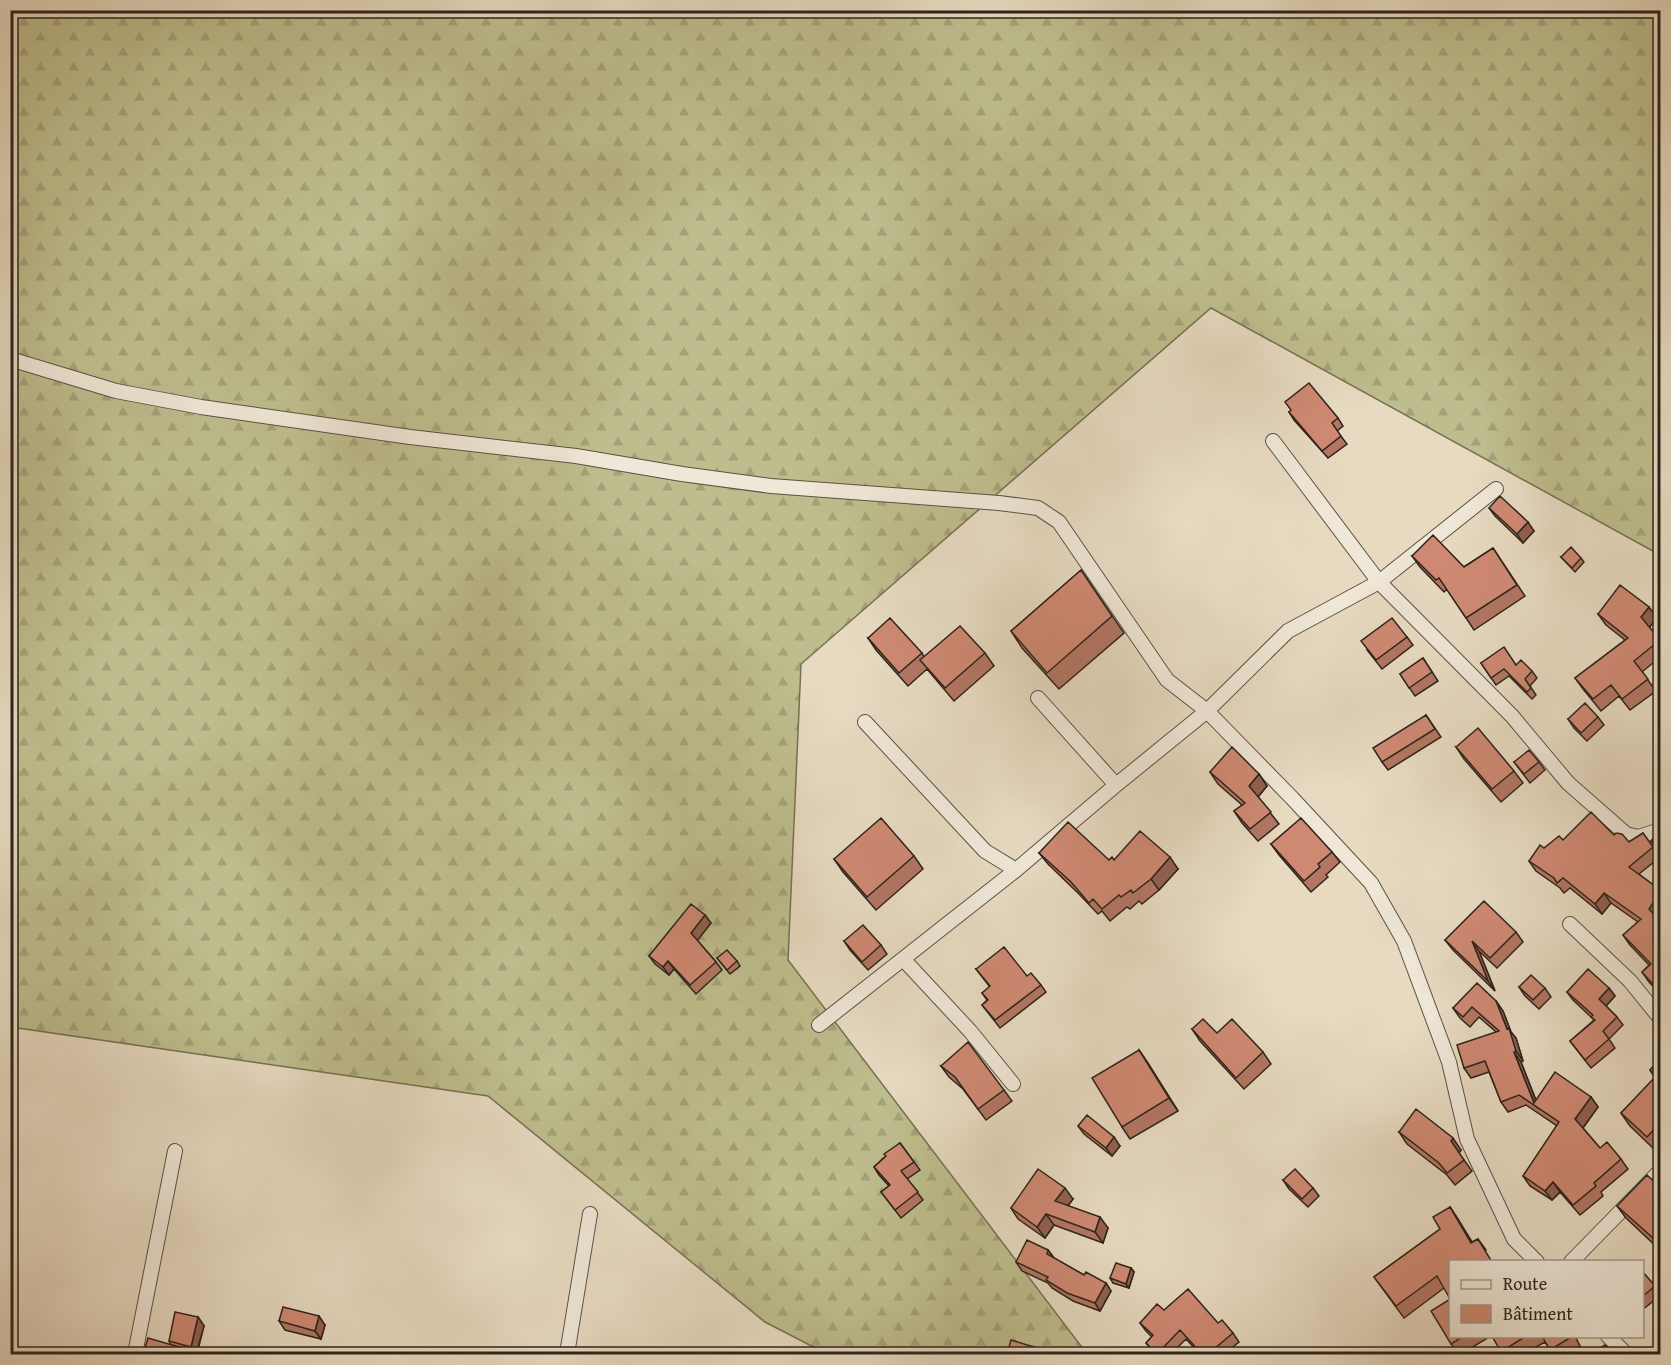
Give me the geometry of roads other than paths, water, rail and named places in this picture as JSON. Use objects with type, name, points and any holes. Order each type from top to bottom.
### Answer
[{"type":"street","points":[[10,359],[116,391],[201,407],[576,456],[771,486],[1038,508],[1059,522],[1167,680],[1206,711],[1292,798],[1371,883],[1404,941],[1449,1062],[1467,1139],[1514,1239],[1536,1260]]},
{"type":"street","points":[[1273,441],[1379,582],[1512,716],[1569,783],[1626,834],[1638,837],[1660,830]]},
{"type":"street","points":[[819,1025],[1017,870],[1206,711],[1288,631],[1379,582],[1496,489]]},
{"type":"street","points":[[1038,698],[1116,785]]},
{"type":"street","points":[[865,722],[985,851],[1017,870]]},
{"type":"street","points":[[1570,924],[1630,981],[1660,1018]]},
{"type":"street","points":[[904,960],[970,1031],[1013,1084]]},
{"type":"street","points":[[135,1354],[175,1151]]},
{"type":"street","points":[[1573,1260],[1660,1171]]},
{"type":"street","points":[[567,1354],[590,1214]]},
{"type":"street","points":[[1610,1338],[1626,1354]]}]
